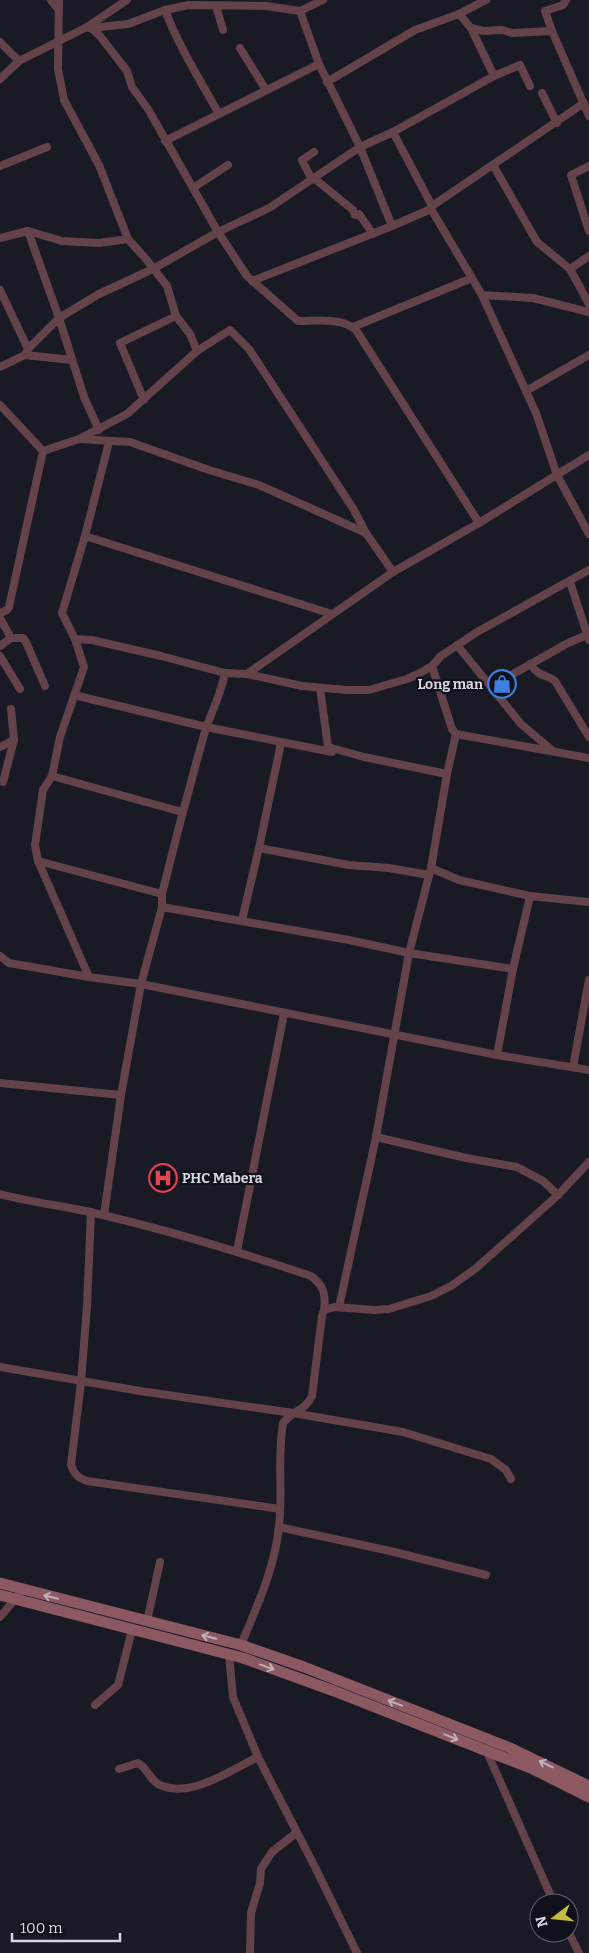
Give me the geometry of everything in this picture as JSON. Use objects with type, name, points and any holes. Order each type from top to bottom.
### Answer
[{"type":"main road","points":[[0,1584],[19,1594],[132,1630],[243,1658],[334,1691],[533,1770],[589,1796]]},
{"type":"main road","points":[[0,1595],[19,1594],[147,1621],[242,1646],[304,1667],[510,1748],[589,1786]]},
{"type":"street","points":[[51,0],[58,9]]},
{"type":"street","points":[[59,0],[58,69],[64,100],[98,165],[128,239],[166,286],[176,316],[190,334],[197,351]]},
{"type":"street","points":[[0,79],[19,61],[89,27],[127,0]]},
{"type":"street","points":[[89,27],[128,24],[166,10],[189,5],[216,6],[267,3],[300,11],[323,0]]},
{"type":"street","points":[[327,82],[415,30],[460,14],[486,0]]},
{"type":"street","points":[[566,0],[562,4],[545,11],[589,116]]},
{"type":"street","points":[[216,6],[223,30]]},
{"type":"street","points":[[166,10],[173,32],[220,114]]},
{"type":"street","points":[[300,11],[319,64],[360,147],[392,226]]},
{"type":"street","points":[[460,14],[471,28],[494,76]]},
{"type":"street","points":[[89,27],[100,36],[127,70],[132,87],[148,109],[218,232],[252,281],[298,321],[339,321],[353,327],[479,523]]},
{"type":"street","points":[[471,28],[484,31],[502,30],[512,33],[552,31]]},
{"type":"street","points":[[0,42],[19,61]]},
{"type":"street","points":[[240,48],[266,90]]},
{"type":"street","points":[[166,141],[319,64]]},
{"type":"street","points":[[0,367],[26,352],[59,318],[99,294],[153,269],[218,232],[269,208],[360,147],[393,132],[494,76],[520,65],[530,86]]},
{"type":"street","points":[[542,93],[557,123]]},
{"type":"street","points":[[252,281],[373,234],[432,207],[584,103]]},
{"type":"street","points":[[393,132],[432,207],[482,295],[536,413],[557,475],[589,534]]},
{"type":"street","points":[[0,166],[47,147]]},
{"type":"street","points":[[314,152],[302,160],[313,179],[352,210],[355,215],[359,214],[373,234]]},
{"type":"street","points":[[193,188],[228,165]]},
{"type":"street","points":[[493,165],[537,242],[570,270],[589,304]]},
{"type":"street","points":[[589,166],[571,175],[589,230]]},
{"type":"street","points":[[0,238],[28,232],[62,242],[98,243],[128,239]]},
{"type":"street","points":[[28,232],[59,318],[84,396],[99,430]]},
{"type":"street","points":[[570,270],[589,256]]},
{"type":"street","points":[[353,327],[472,278]]},
{"type":"street","points":[[0,290],[26,352]]},
{"type":"street","points":[[482,295],[533,298],[589,312]]},
{"type":"street","points":[[144,400],[120,343],[176,316]]},
{"type":"street","points":[[43,451],[79,440],[127,414],[197,351],[230,330],[249,349],[354,510],[366,533],[393,572]]},
{"type":"street","points":[[26,352],[72,360]]},
{"type":"street","points":[[526,392],[589,355]]},
{"type":"street","points":[[0,406],[43,451]]},
{"type":"street","points":[[79,440],[130,442],[209,470],[259,485],[366,533]]},
{"type":"street","points":[[89,977],[38,861],[35,845],[43,790],[52,776],[60,737],[84,667],[62,613],[85,536],[109,442]]},
{"type":"street","points":[[0,614],[7,610],[9,606],[43,451]]},
{"type":"street","points":[[246,674],[393,572],[479,523],[589,455]]},
{"type":"street","points":[[85,536],[332,614]]},
{"type":"street","points":[[74,639],[92,640],[225,673],[246,674],[302,686],[369,690],[407,679],[432,666],[441,656],[457,645],[589,570]]},
{"type":"street","points":[[492,686],[568,643],[588,637],[570,582]]},
{"type":"street","points":[[0,618],[10,638]]},
{"type":"street","points":[[0,646],[10,638],[23,638],[45,686]]},
{"type":"street","points":[[457,645],[521,724],[553,751]]},
{"type":"street","points":[[0,656],[20,689]]},
{"type":"street","points":[[530,664],[540,675],[552,678],[555,681],[589,737]]},
{"type":"street","points":[[432,666],[452,729],[456,734],[589,758]]},
{"type":"street","points":[[104,1215],[141,984],[162,907],[162,894],[182,812],[206,727],[222,687],[225,673]]},
{"type":"street","points":[[74,695],[206,727],[332,752],[328,747],[320,688]]},
{"type":"street","points":[[3,782],[14,740],[11,709]]},
{"type":"street","points":[[339,1307],[376,1138],[409,953],[430,871],[456,734]]},
{"type":"street","points":[[0,747],[14,740]]},
{"type":"street","points":[[242,920],[281,743]]},
{"type":"street","points":[[328,747],[364,757],[447,774]]},
{"type":"street","points":[[52,776],[182,812]]},
{"type":"street","points":[[259,848],[349,865],[430,871],[458,880],[530,896],[589,902]]},
{"type":"street","points":[[38,861],[162,894]]},
{"type":"street","points":[[497,1055],[513,969],[530,896]]},
{"type":"street","points":[[162,907],[242,920],[409,953],[513,969]]},
{"type":"street","points":[[0,956],[9,963],[141,984],[497,1055],[589,1070]]},
{"type":"street","points":[[573,1067],[589,980]]},
{"type":"street","points":[[237,1251],[284,1014]]},
{"type":"street","points":[[0,1083],[122,1096]]},
{"type":"street","points":[[376,1138],[517,1167],[544,1181],[558,1195]]},
{"type":"street","points":[[324,1310],[339,1307],[375,1310],[389,1309],[431,1296],[451,1286],[480,1264],[558,1195],[589,1162]]},
{"type":"street","points":[[0,1194],[104,1215],[237,1251],[311,1276],[324,1289],[326,1297],[312,1396],[309,1403],[293,1413],[283,1423],[281,1434],[279,1527],[268,1580],[242,1646]]},
{"type":"street","points":[[91,1212],[87,1306],[81,1382],[71,1465],[73,1472],[80,1479],[280,1509]]},
{"type":"street","points":[[0,1367],[81,1382],[293,1413],[403,1432],[491,1459],[506,1470],[511,1479]]},
{"type":"street","points":[[279,1527],[390,1551],[486,1576]]},
{"type":"street","points":[[147,1621],[160,1562]]},
{"type":"street","points":[[0,1617],[19,1594]]},
{"type":"street","points":[[95,1705],[118,1685],[132,1630]]},
{"type":"street","points":[[228,1655],[233,1697],[258,1757],[357,1953]]},
{"type":"street","points":[[487,1752],[550,1893]]},
{"type":"street","points":[[119,1769],[138,1763],[142,1765],[155,1783],[161,1786],[184,1788],[195,1787],[258,1757]]},
{"type":"street","points":[[250,1953],[251,1913],[260,1883],[261,1869],[272,1852],[296,1832]]},
{"type":"place","name":"Long man","points":[[502,684]]},
{"type":"place","name":"PHC Mabera","points":[[163,1178]]}]
